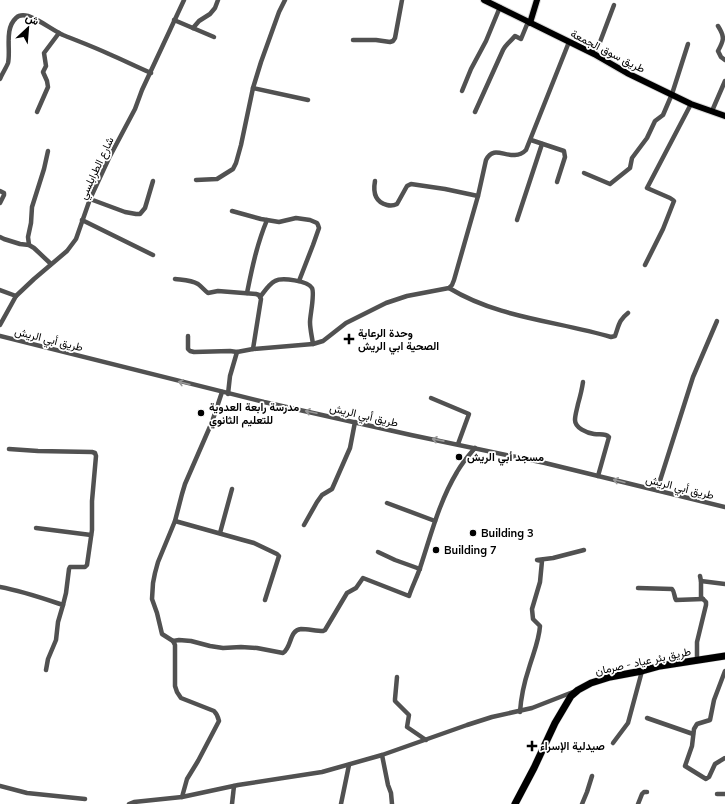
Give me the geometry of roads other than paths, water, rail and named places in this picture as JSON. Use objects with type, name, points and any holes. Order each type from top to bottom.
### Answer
[{"type":"highway","name":"طريق بئر عياد - صرمان","points":[[515,804],[555,723],[571,696],[578,690],[591,683],[610,677],[660,666],[725,656]]},
{"type":"main road","name":"طريق سوق الجمعة","points":[[484,0],[691,104],[725,116]]},
{"type":"main road","points":[[529,22],[537,0]]},
{"type":"street","name":"شارع الطرابلسي","points":[[0,325],[16,296],[67,251],[76,239],[90,199],[109,158],[136,109],[142,90],[184,0]]},
{"type":"street","points":[[194,28],[199,21],[210,14],[215,8],[218,0]]},
{"type":"street","points":[[196,180],[216,179],[233,169],[236,163],[253,88],[279,12],[285,0]]},
{"type":"street","points":[[354,40],[393,41],[395,38],[402,0]]},
{"type":"street","points":[[594,54],[614,5]]},
{"type":"street","points":[[462,91],[471,69],[486,41],[500,7]]},
{"type":"street","points":[[0,79],[8,61],[9,34],[15,19],[24,15],[59,33],[111,54],[151,73]]},
{"type":"street","points":[[174,20],[214,37]]},
{"type":"street","points":[[475,112],[506,45],[511,42],[515,36],[521,39],[529,22]]},
{"type":"street","points":[[718,26],[724,38],[718,51],[721,57],[725,60]]},
{"type":"street","points":[[37,112],[48,87],[43,72],[46,66],[44,53],[59,33]]},
{"type":"street","points":[[188,336],[188,349],[194,352],[237,352],[253,349],[313,344],[323,341],[346,323],[386,304],[406,296],[449,288],[454,280],[478,196],[486,160],[490,154],[501,153],[516,156],[526,150],[569,42]]},
{"type":"street","points":[[584,173],[610,184],[630,168],[632,158],[647,138],[655,120],[663,115],[672,94],[688,44]]},
{"type":"street","points":[[712,111],[725,81]]},
{"type":"street","points":[[253,88],[308,100]]},
{"type":"street","points":[[645,265],[663,229],[674,201],[647,188],[691,104]]},
{"type":"street","points":[[531,140],[564,151],[565,157],[557,182]]},
{"type":"street","points":[[518,220],[542,144]]},
{"type":"street","points":[[29,245],[28,237],[32,207],[48,151]]},
{"type":"street","points":[[90,199],[125,212],[140,214],[145,208],[153,181]]},
{"type":"street","points":[[376,181],[374,188],[378,200],[384,204],[392,206],[397,204],[407,186],[411,184],[478,196]]},
{"type":"street","points":[[0,191],[4,193],[4,195],[0,203]]},
{"type":"street","points":[[232,211],[279,222],[296,218],[317,223],[318,228],[313,246],[298,282]]},
{"type":"street","points":[[82,220],[153,255]]},
{"type":"street","points":[[247,293],[257,249],[266,220]]},
{"type":"street","points":[[0,238],[29,245],[51,264]]},
{"type":"street","points":[[175,278],[194,282],[208,293],[218,291],[247,293],[256,294],[260,297]]},
{"type":"street","points":[[253,349],[260,297],[275,281],[285,279],[309,285],[313,290],[310,322],[313,344]]},
{"type":"street","points":[[449,288],[461,296],[490,307],[525,317],[611,337],[615,336],[620,320],[628,313]]},
{"type":"street","points":[[0,290],[16,296]]},
{"type":"street","points":[[657,490],[693,377],[717,321]]},
{"type":"street","name":"طريق أبي الريش","points":[[0,336],[228,394],[545,463],[725,507]]},
{"type":"street","points":[[228,394],[230,376],[237,352]]},
{"type":"street","points":[[584,382],[575,420],[576,424],[587,432],[594,434],[605,434],[609,437],[598,476]]},
{"type":"street","points":[[182,797],[187,779],[219,721],[217,714],[214,711],[181,698],[177,692],[175,680],[175,644],[162,634],[152,599],[152,590],[158,562],[175,521],[185,484],[212,422],[222,392]]},
{"type":"street","points":[[431,398],[469,414],[458,444]]},
{"type":"street","points":[[304,525],[317,502],[322,496],[332,489],[350,448],[355,422]]},
{"type":"street","points":[[173,641],[191,641],[223,648],[241,646],[283,652],[288,648],[296,630],[325,630],[347,593],[356,588],[363,578],[409,596],[420,569],[435,521],[446,493],[462,463],[475,448]]},
{"type":"street","points":[[9,449],[92,452],[95,453],[96,456],[92,501],[92,530],[86,566],[69,568],[66,593],[58,622],[56,640],[48,659],[46,670]]},
{"type":"street","points":[[220,534],[232,489]]},
{"type":"street","points":[[387,503],[435,521]]},
{"type":"street","points":[[175,521],[254,543],[277,554],[279,556],[265,600]]},
{"type":"street","points":[[36,528],[91,535]]},
{"type":"street","points":[[520,712],[528,670],[539,637],[540,626],[533,619],[532,609],[540,582],[542,561],[537,560],[553,558],[584,550]]},
{"type":"street","points":[[378,552],[420,569]]},
{"type":"street","points":[[697,661],[697,642],[706,605],[706,602],[701,597],[701,579],[725,584]]},
{"type":"street","points":[[0,586],[63,605]]},
{"type":"street","points":[[638,588],[672,589],[676,600],[703,599]]},
{"type":"street","points":[[613,743],[628,723],[642,671]]},
{"type":"street","points":[[725,671],[714,700],[710,720],[697,724],[694,729],[692,746],[685,764],[687,767],[706,779],[709,777],[715,764],[725,758]]},
{"type":"street","points":[[397,677],[395,701],[409,715],[407,727],[426,740]]},
{"type":"street","points":[[129,804],[134,802],[167,801],[234,786],[322,772],[382,755],[492,717],[520,712],[578,690]]},
{"type":"street","points":[[556,699],[561,701],[565,707]]},
{"type":"street","points":[[647,718],[693,734]]},
{"type":"street","points":[[382,755],[391,793],[392,804]]},
{"type":"street","points":[[341,804],[349,765]]},
{"type":"street","points":[[582,804],[592,776]]},
{"type":"street","points":[[0,786],[27,793],[85,799]]},
{"type":"street","points":[[232,804],[234,786]]},
{"type":"street","points":[[638,804],[642,794],[647,792]]},
{"type":"street","points":[[717,794],[725,794]]},
{"type":"place","name":"وحدة الرعاية الصحية ابي الريش","points":[[349,339]]},
{"type":"place","name":"مدرسة رابعة العدوية للتعليم الثانوي","points":[[201,413]]},
{"type":"place","name":"مسجد أبي الريش","points":[[459,457]]},
{"type":"place","name":"Building 3","points":[[473,533]]},
{"type":"place","name":"Building 7","points":[[436,550]]},
{"type":"place","name":"صيدلية الإسراء","points":[[532,746]]}]
